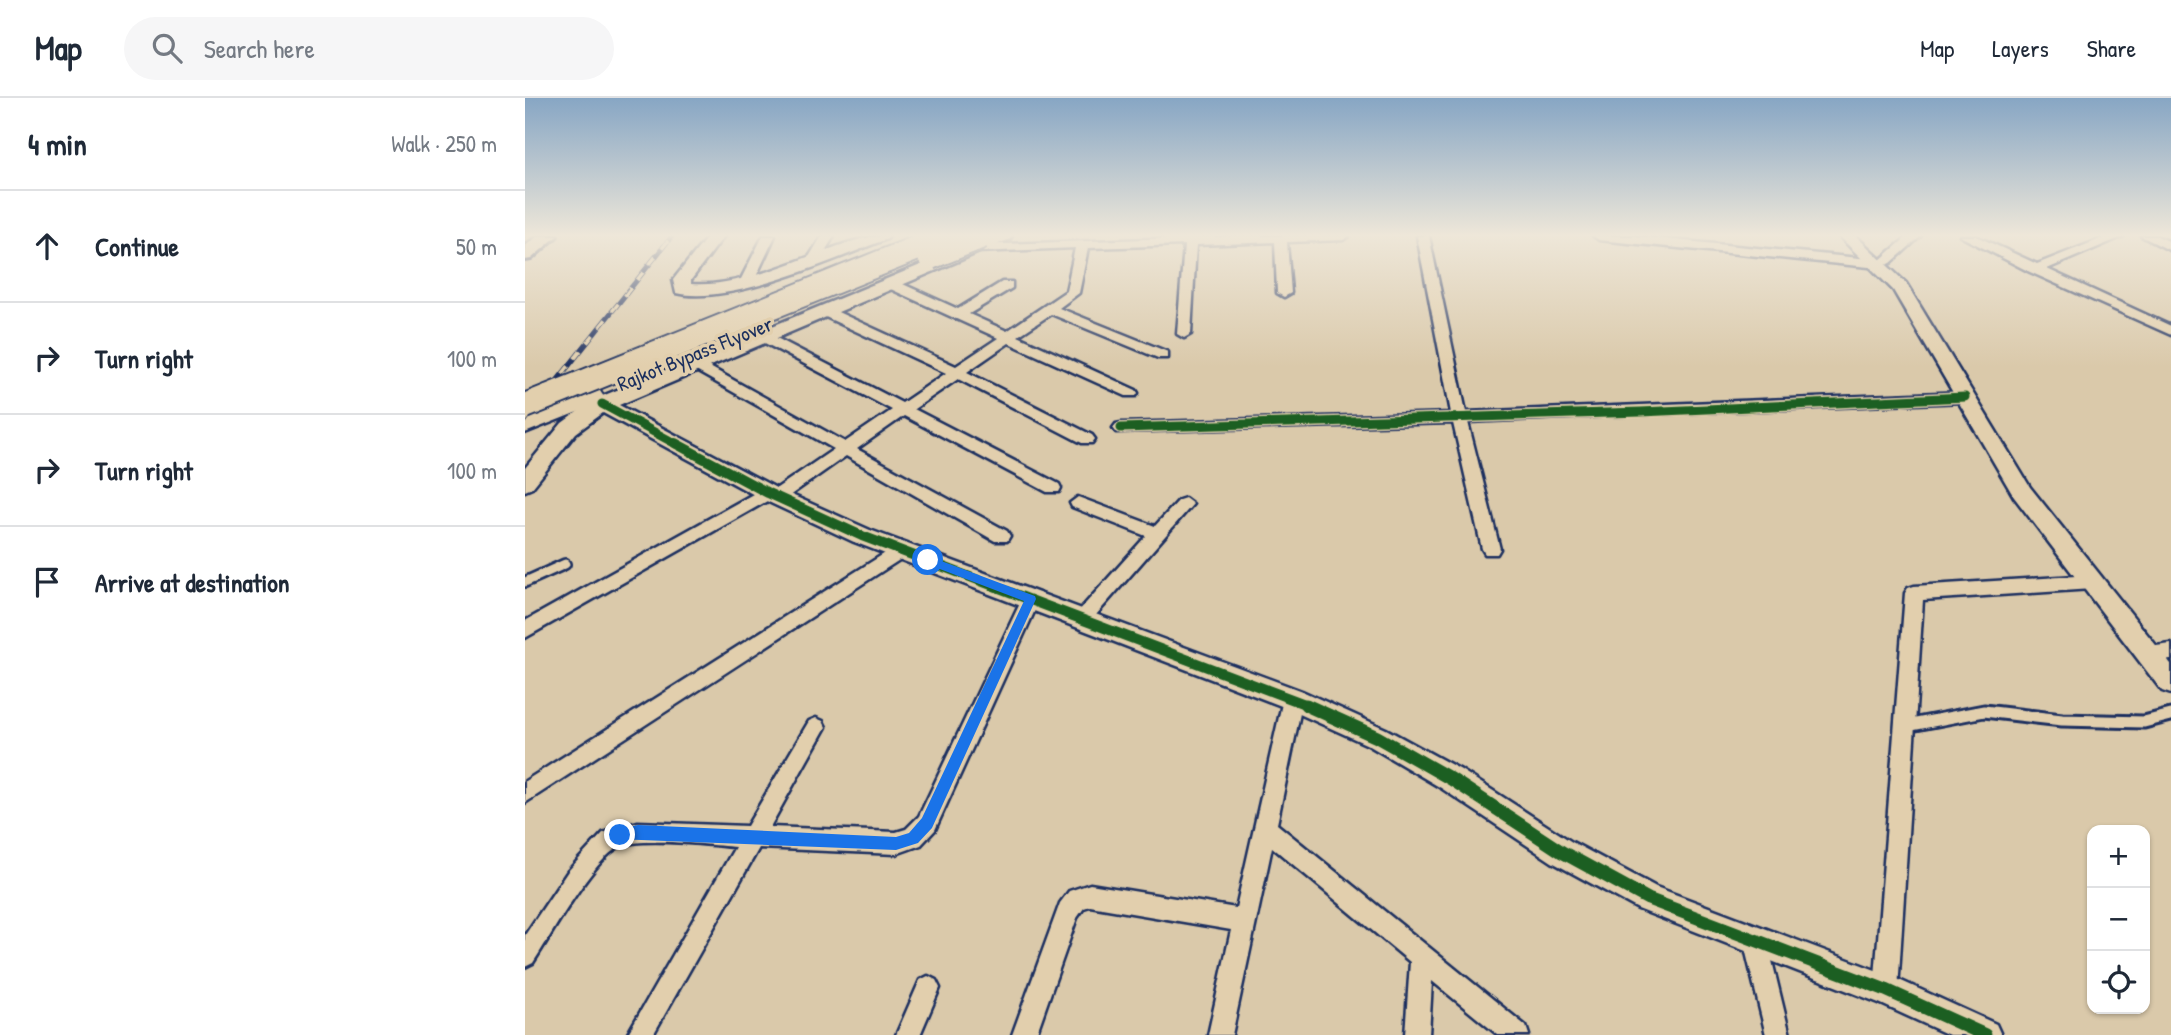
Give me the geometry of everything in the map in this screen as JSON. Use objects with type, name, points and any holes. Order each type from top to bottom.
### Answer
[{"type":"highway","name":"Rajkot Bypass Flyover","points":[[525,406],[838,280]]},
{"type":"highway","name":"Rajkot Bypass Flyover","points":[[525,424],[884,280]]},
{"type":"street","points":[[682,280],[682,289],[697,291],[751,280]]},
{"type":"street","points":[[776,280],[795,303],[956,372],[1087,439]]},
{"type":"street","points":[[525,483],[569,428],[602,404],[896,280]]},
{"type":"street","points":[[525,630],[772,495],[845,449],[1074,289],[1076,280]]},
{"type":"street","points":[[1184,334],[1188,280]]},
{"type":"street","points":[[1283,280],[1284,293]]},
{"type":"street","points":[[1432,280],[1459,418],[1491,549]]},
{"type":"street","points":[[1895,280],[2022,492],[2092,582],[2163,656]]},
{"type":"street","points":[[1901,280],[1918,296],[2029,482],[2163,656],[2171,683]]},
{"type":"street","points":[[2059,280],[2171,331]]},
{"type":"street","points":[[889,283],[1131,393]]},
{"type":"street","points":[[959,315],[1007,285]]},
{"type":"street","points":[[1048,308],[1163,355]]},
{"type":"street","points":[[762,336],[1053,488]]},
{"type":"street","points":[[694,364],[1001,536]]},
{"type":"street","points":[[1121,428],[1459,418],[1965,397]]},
{"type":"street","points":[[602,404],[772,495],[901,550],[1293,699],[1410,754],[1609,880],[1648,899],[1886,990],[1985,1035]]},
{"type":"street","points":[[1078,503],[1158,534]]},
{"type":"street","points":[[1083,618],[1185,504]]},
{"type":"street","points":[[525,793],[901,550]]},
{"type":"street","points":[[1886,990],[1914,593],[2092,582]]},
{"type":"street","points":[[525,955],[590,861],[605,844],[620,835],[638,832],[896,844],[913,838],[927,823],[1031,599]]},
{"type":"street","points":[[1220,1035],[1293,699]]},
{"type":"street","points":[[639,1035],[816,727]]},
{"type":"street","points":[[1264,827],[1517,1035]]},
{"type":"street","points":[[1024,1035],[1069,911],[1077,899],[1090,895],[1112,897],[1244,921]]},
{"type":"street","points":[[1755,940],[1778,1035]]},
{"type":"street","points":[[1417,1035],[1423,958]]},
{"type":"street","points":[[908,1035],[928,988]]},
{"type":"lane","points":[[525,582],[565,564]]},
{"type":"lane","points":[[1904,726],[1984,710],[2062,720],[2144,722],[2171,715]]},
{"type":"railway","points":[[525,421],[637,280]]},
{"type":"cycle path","points":[[1121,428],[1641,412],[1965,397]]},
{"type":"cycle path","points":[[602,404],[768,493],[862,536],[1293,699],[1377,737],[1451,779],[1562,852],[1648,899],[1886,990],[1985,1035]]},
{"type":"route","points":[[620,835],[638,832],[896,844],[913,838],[927,823],[1031,599],[928,560]]}]
